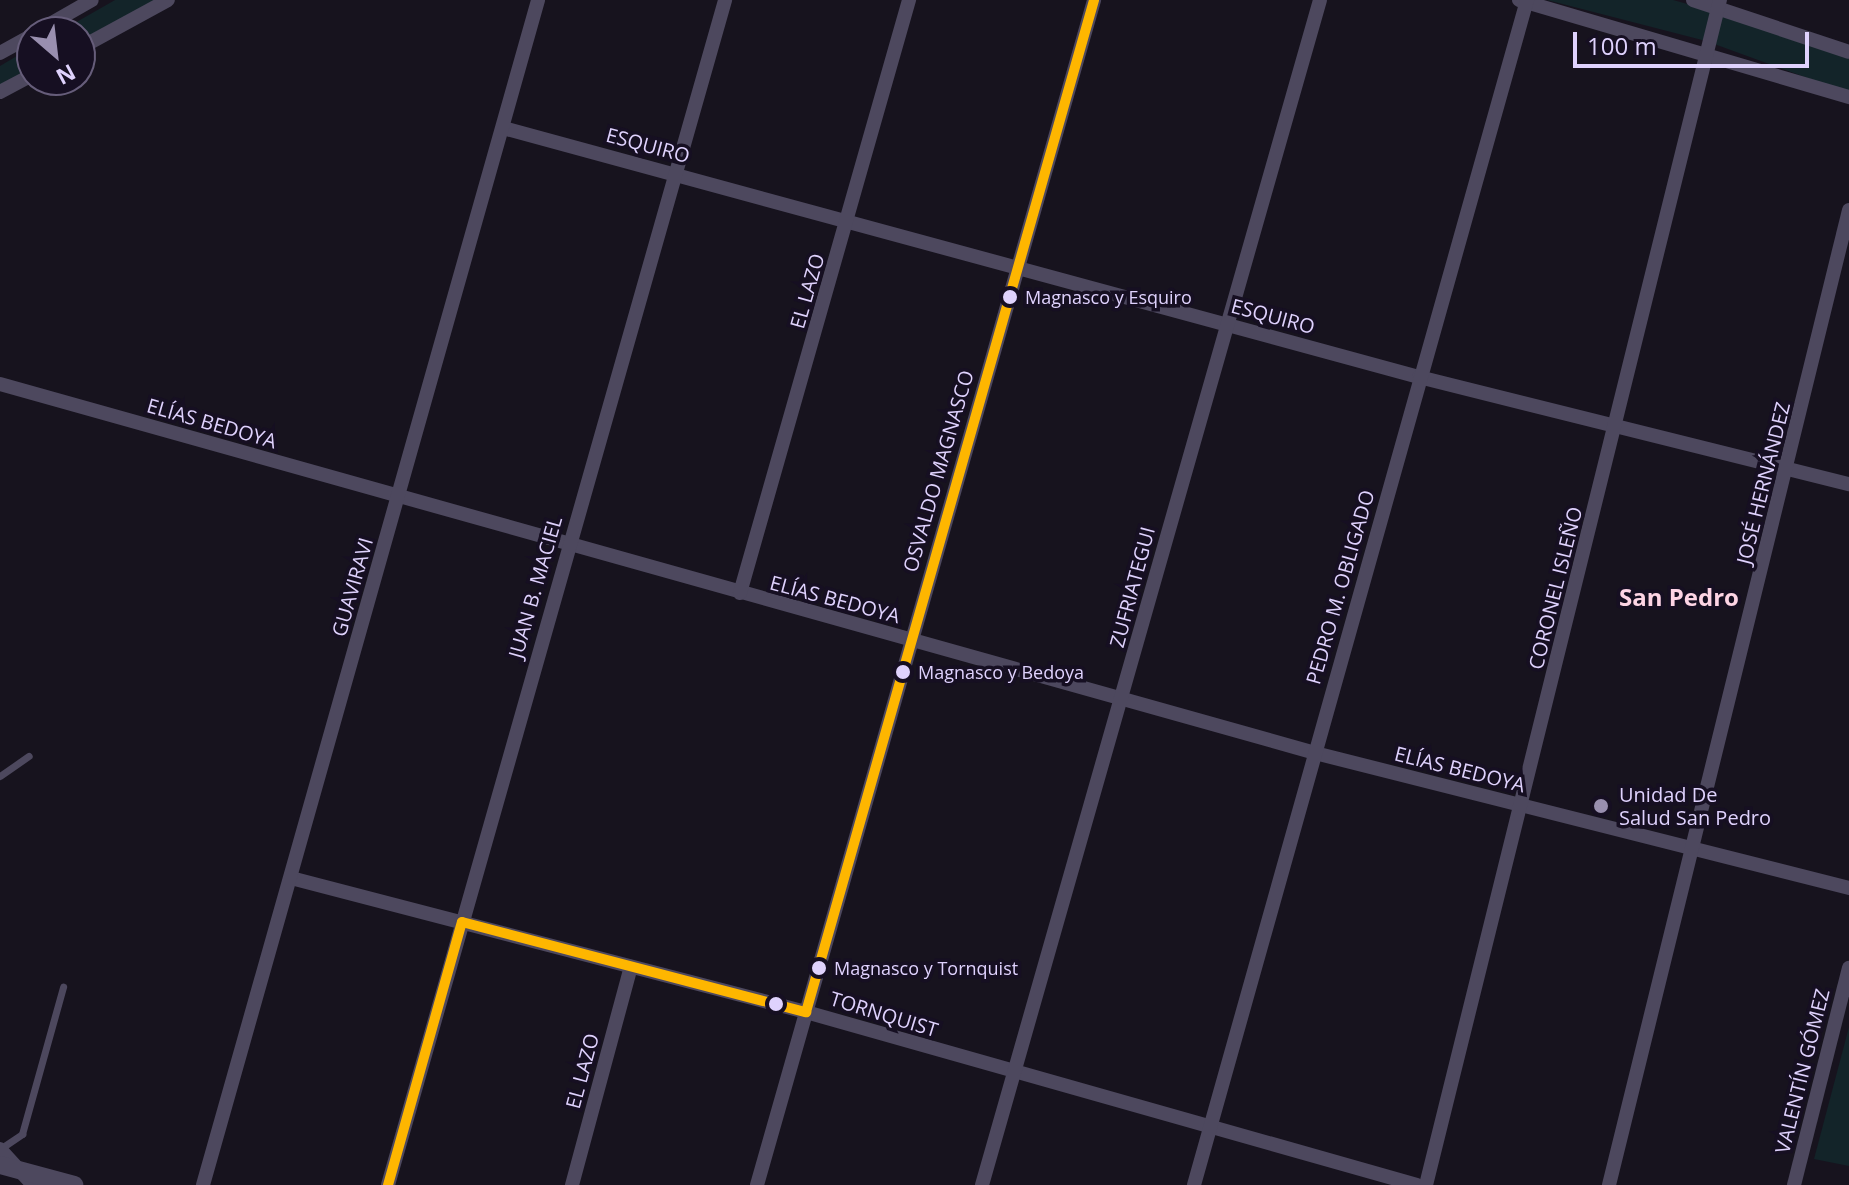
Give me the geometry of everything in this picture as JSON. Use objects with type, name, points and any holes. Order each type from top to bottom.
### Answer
[{"type":"street","points":[[64,16],[92,0]]},
{"type":"street","points":[[96,39],[168,0]]},
{"type":"street","name":"GUAVIRAVI","points":[[203,1185],[538,0]]},
{"type":"street","name":"JUAN B. MACIEL","points":[[388,1185],[568,543],[725,0]]},
{"type":"street","name":"EL LAZO","points":[[740,593],[909,0]]},
{"type":"street","name":"OSVALDO MAGNASCO","points":[[757,1185],[1094,0]]},
{"type":"street","name":"ZUFRIATEGUI","points":[[982,1185],[1122,699],[1225,324],[1320,0]]},
{"type":"street","points":[[1693,0],[1719,4],[1849,52]]},
{"type":"street","points":[[1524,1],[1709,51],[1849,97]]},
{"type":"street","name":"PEDRO M. OBLIGADO","points":[[1194,1185],[1524,1]]},
{"type":"street","name":"CORONEL ISLEÑO","points":[[1426,1185],[1719,4]]},
{"type":"street","name":"ESQUIRO","points":[[503,128],[848,221],[1017,262],[1225,324],[1419,377],[1617,422],[1849,484]]},
{"type":"street","name":"JOSÉ HERNÁNDEZ","points":[[1609,1185],[1788,468],[1849,210]]},
{"type":"street","name":"ELÍAS BEDOYA","points":[[0,384],[1315,753],[1849,888]]},
{"type":"street","name":"TORNQUIST","points":[[291,878],[806,1012],[1014,1074],[1417,1185]]},
{"type":"street","name":"EL LAZO","points":[[572,1185],[631,967]]},
{"type":"street","name":"VALENTÍN GÓMEZ","points":[[1794,1185],[1849,968]]},
{"type":"street","points":[[0,1149],[33,1185]]},
{"type":"street","points":[[0,1165],[74,1185]]},
{"type":"lane","points":[[0,776],[29,756]]},
{"type":"lane","points":[[0,1149],[22,1134],[63,987]]},
{"type":"shaded area","points":[[115,0],[155,0],[96,33],[96,16],[87,16]]},
{"type":"shaded area","points":[[1547,0],[1673,0],[1720,13],[1849,58],[1849,93],[1706,41]]},
{"type":"shaded area","points":[[16,56],[16,78],[0,87],[0,66]]},
{"type":"shaded area","points":[[1849,1027],[1849,1166],[1814,1159]]},
{"type":"transit line","points":[[806,1012],[1094,0]]},
{"type":"transit line","points":[[462,922],[806,1012]]},
{"type":"transit line","points":[[388,1185],[462,922]]},
{"type":"place","name":"Magnasco y Esquiro","points":[[1010,297]]},
{"type":"place","name":"Magnasco y Bedoya","points":[[903,672]]},
{"type":"place","name":"Unidad De Salud San Pedro","points":[[1601,806]]},
{"type":"place","name":"Magnasco y Tornquist","points":[[819,968]]},
{"type":"district","name":"San Pedro","points":[[1679,597]]}]
